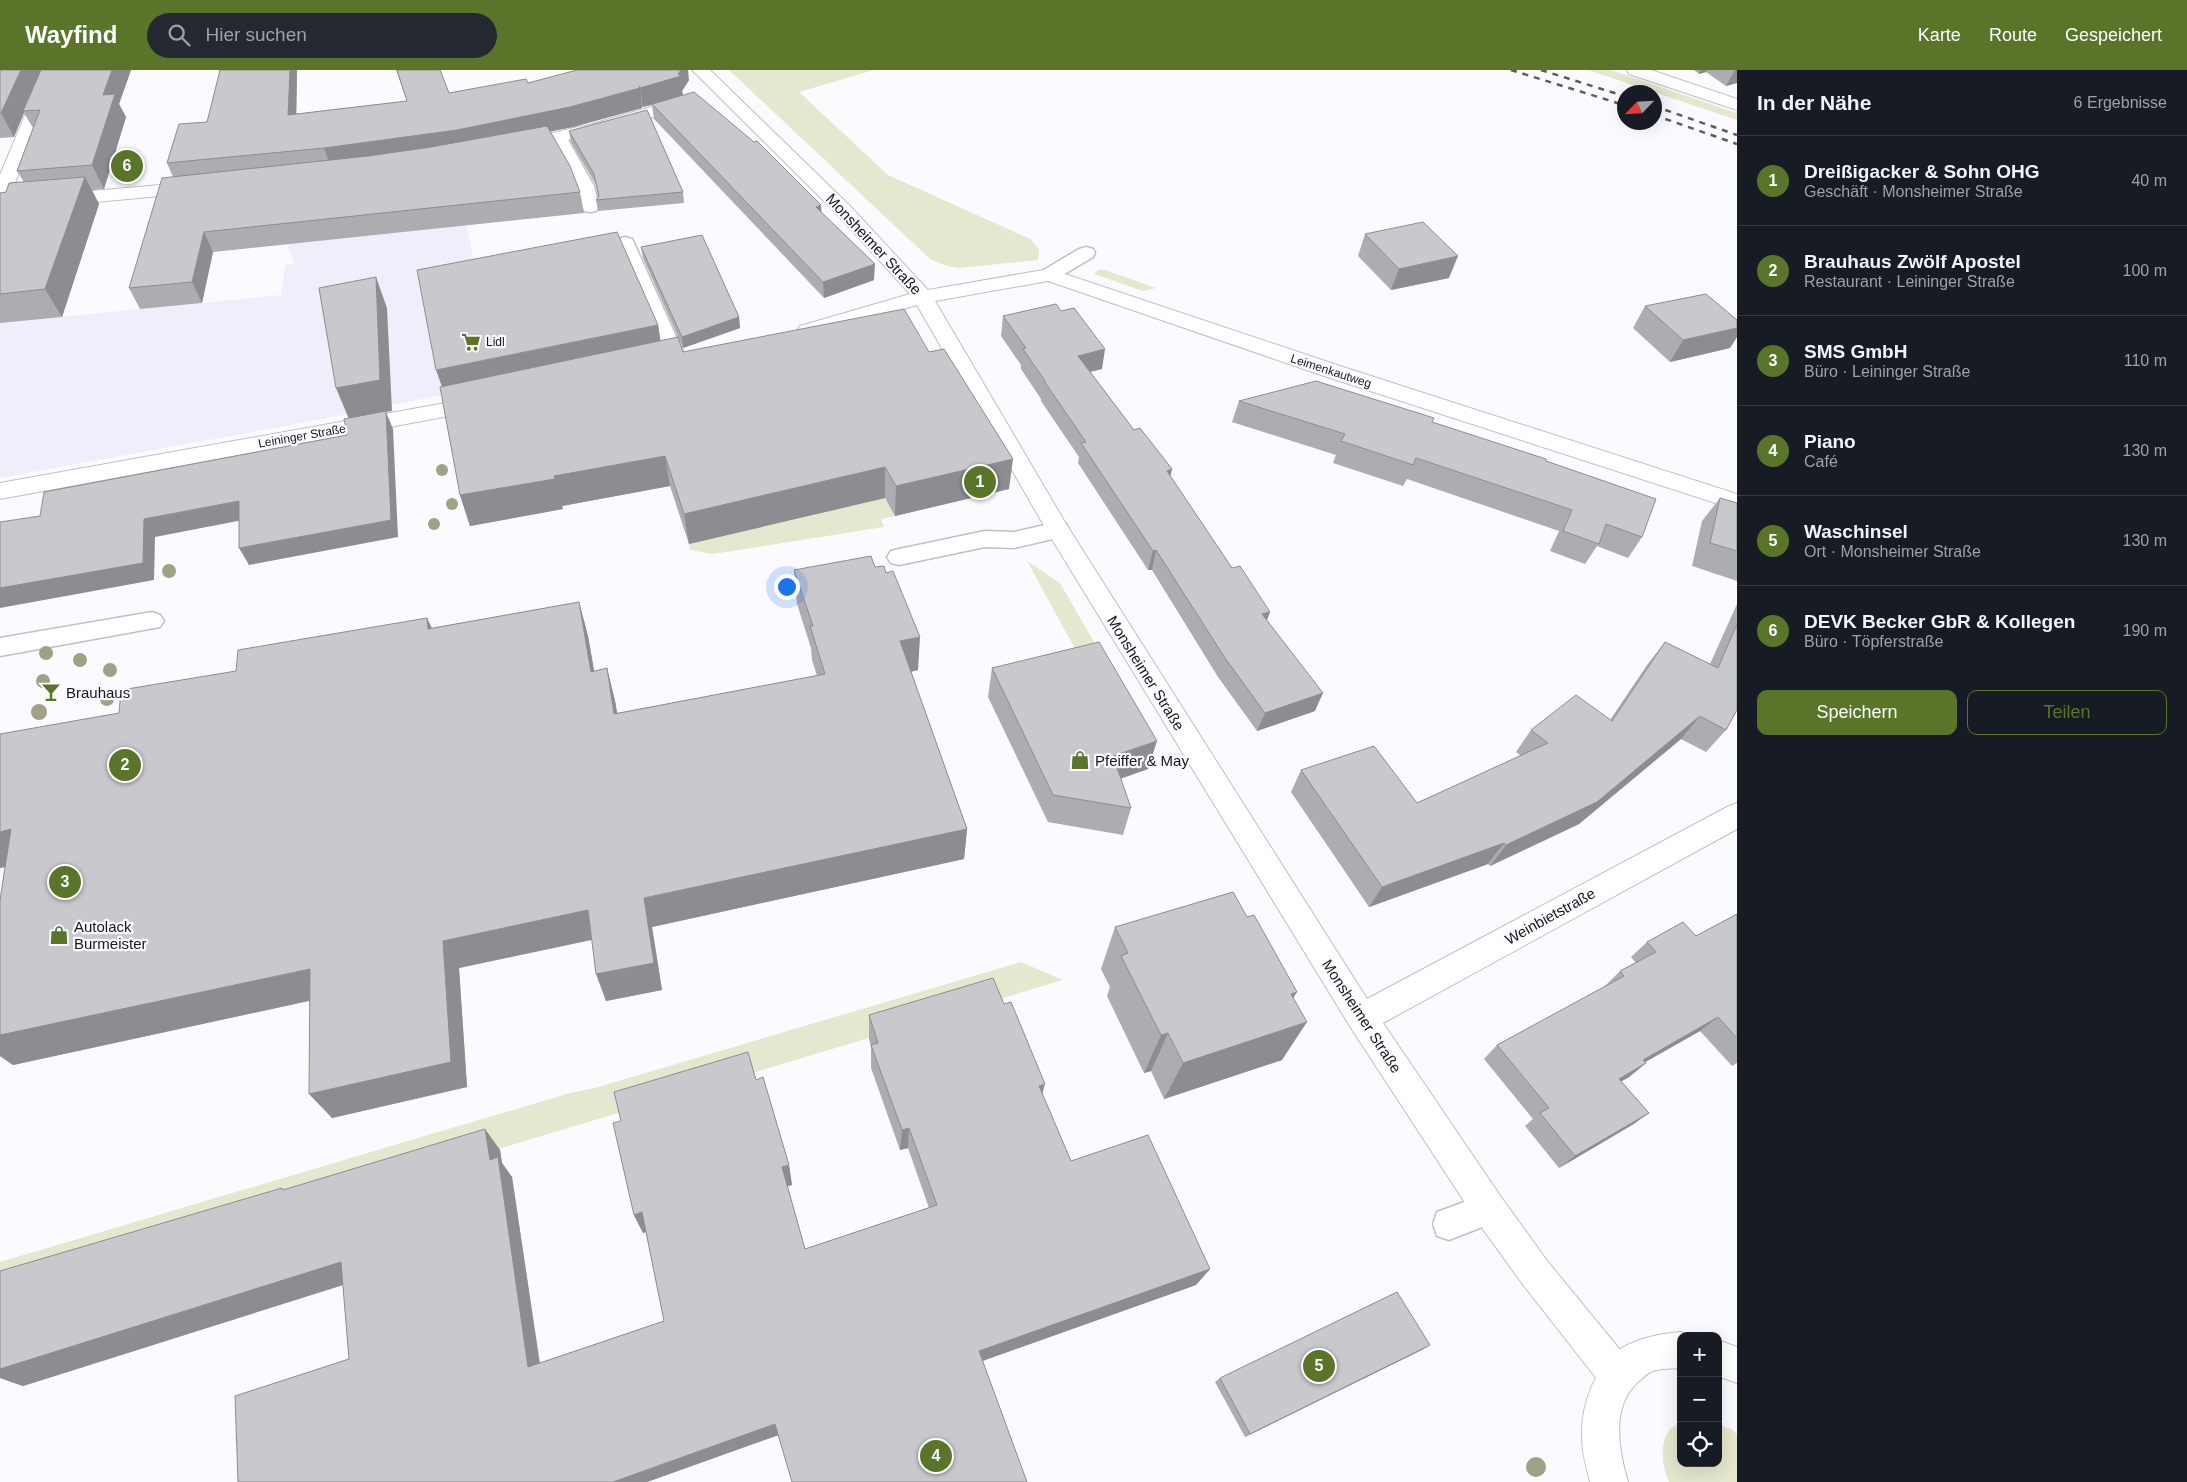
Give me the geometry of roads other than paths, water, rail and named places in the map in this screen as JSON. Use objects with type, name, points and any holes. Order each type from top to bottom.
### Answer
[{"type":"street","points":[[0,198],[52,70]]},
{"type":"street","name":"Monsheimer Straße","points":[[700,70],[835,201],[898,268],[922,297],[1058,530],[1362,1018],[1489,1209],[1536,1274],[1618,1375]]},
{"type":"street","points":[[1635,70],[1737,105]]},
{"type":"street","points":[[501,149],[558,138],[722,92]]},
{"type":"street","points":[[0,205],[215,186]]},
{"type":"street","name":"Leimenkautweg","points":[[922,297],[1049,275],[1335,372],[1737,502]]},
{"type":"street","points":[[786,337],[922,297]]},
{"type":"street","name":"Leininger Straße","points":[[0,491],[503,399]]},
{"type":"street","name":"Weinbietstraße","points":[[1362,1018],[1737,815]]},
{"type":"street","points":[[1609,1482],[1602,1464],[1599,1429],[1604,1399],[1618,1375],[1638,1357],[1666,1349],[1677,1350]]},
{"type":"street","points":[[1722,1359],[1737,1365]]},
{"type":"lane","points":[[558,138],[585,186],[590,207]]},
{"type":"lane","points":[[625,243],[677,361]]},
{"type":"lane","points":[[1049,275],[1086,253]]},
{"type":"lane","points":[[899,557],[984,539],[1014,540],[1058,530]]},
{"type":"lane","points":[[0,647],[152,622]]},
{"type":"lane","points":[[1449,1224],[1489,1209]]},
{"type":"railway","points":[[1511,70],[1617,103]]},
{"type":"railway","points":[[1541,70],[1617,94]]},
{"type":"railway","points":[[1662,109],[1737,135]]},
{"type":"railway","points":[[1662,118],[1737,144]]},
{"type":"place","name":"DEVK Becker GbR & Kollegen","points":[[127,166]]},
{"type":"place","name":"Lidl","points":[[471,342]]},
{"type":"place","name":"Dreißigacker & Sohn OHG","points":[[980,482]]},
{"type":"place","name":"Brauhaus","points":[[51,692]]},
{"type":"place","name":"Pfeiffer & May","points":[[1080,760]]},
{"type":"place","name":"Brauhaus Zwölf Apostel","points":[[125,765]]},
{"type":"place","name":"SMS GmbH","points":[[65,882]]},
{"type":"place","name":"Autolack Burmeister","points":[[59,935]]},
{"type":"place","name":"Waschinsel","points":[[1319,1366]]},
{"type":"place","name":"Piano","points":[[936,1456]]}]
